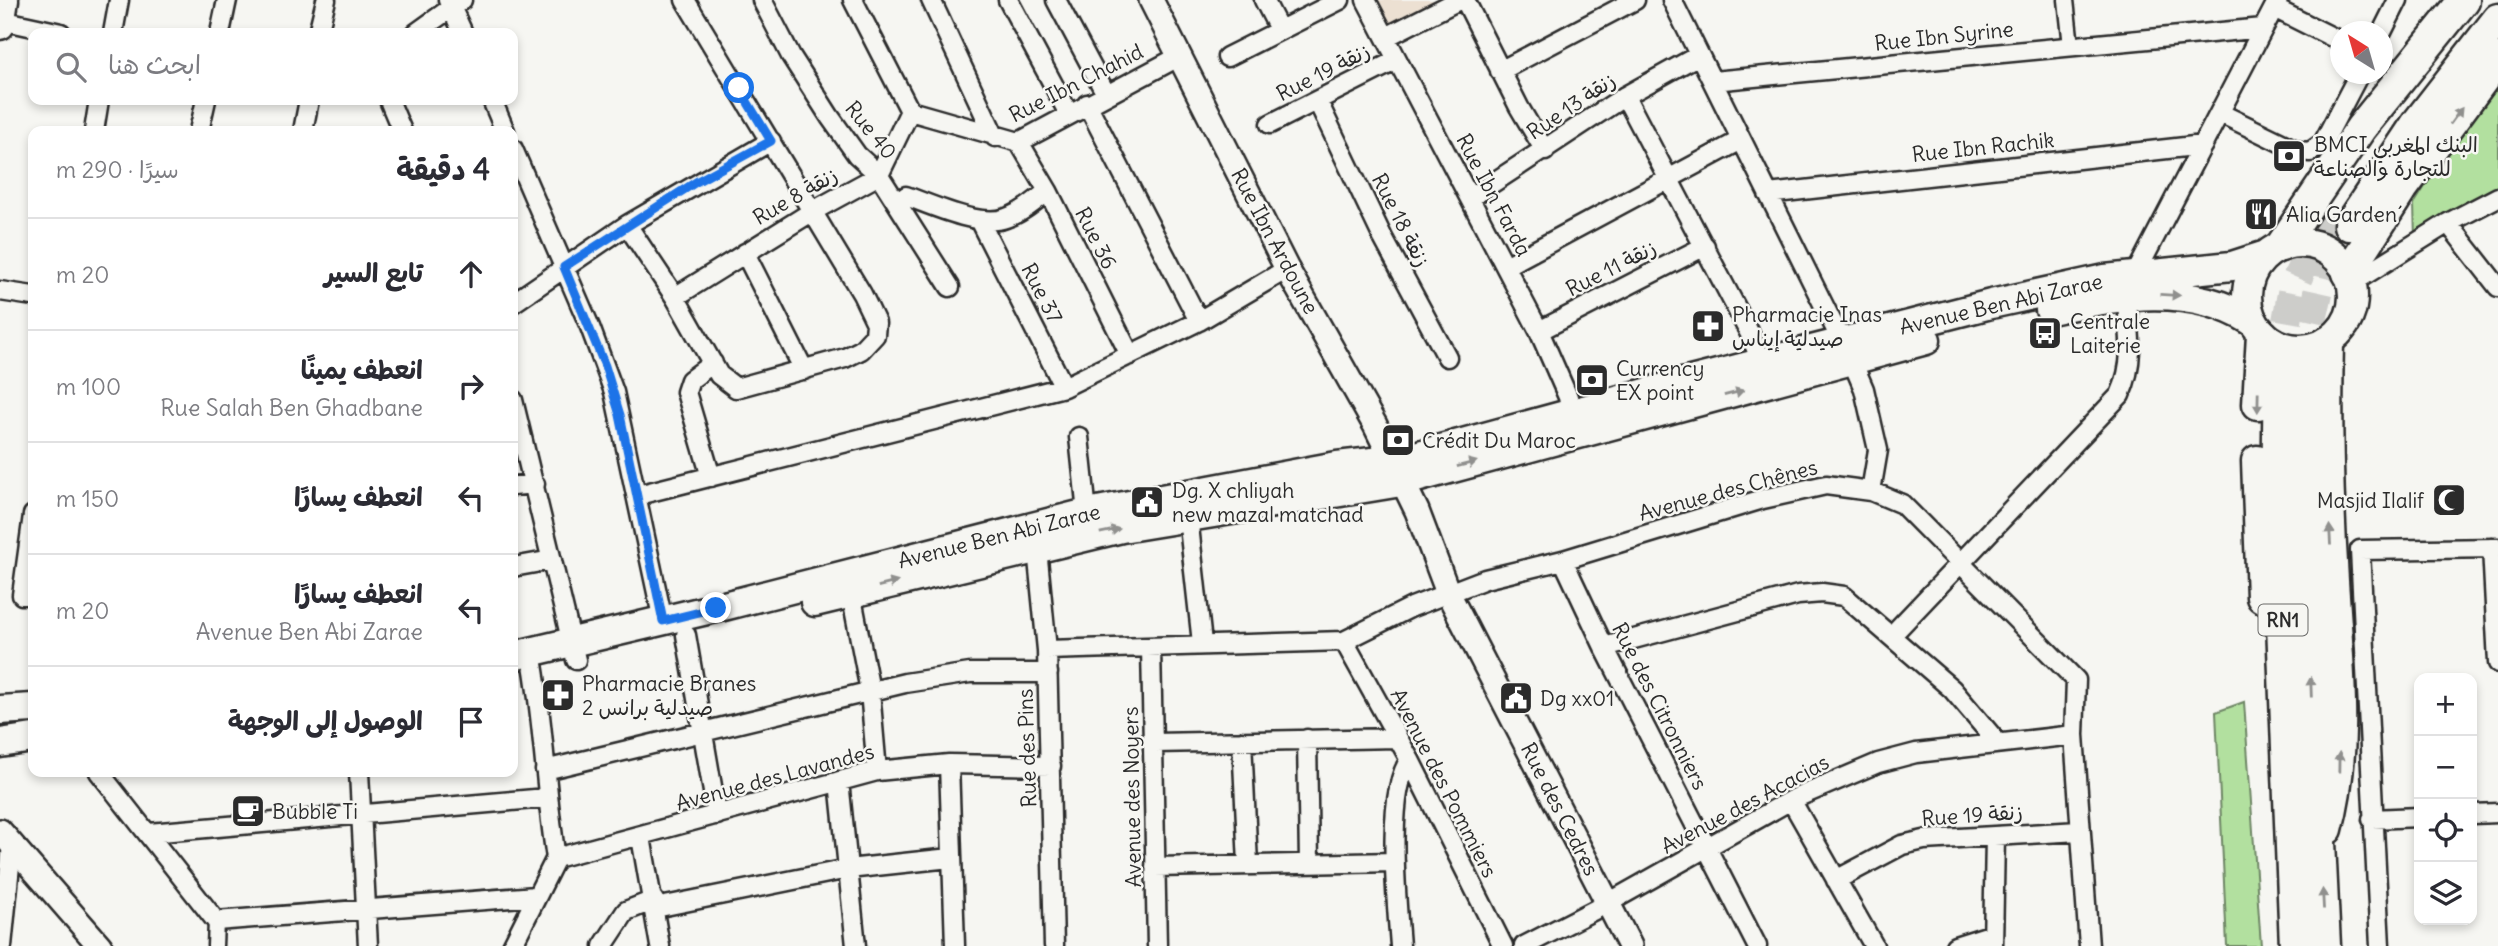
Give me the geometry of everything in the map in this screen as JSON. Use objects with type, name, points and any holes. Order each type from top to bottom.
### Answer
[{"type":"highway","points":[[2273,250],[2361,128],[2463,0]]},
{"type":"highway","points":[[2488,0],[2422,80],[2338,218],[2498,19]]},
{"type":"highway","points":[[2350,278],[2402,189],[2498,60]]},
{"type":"highway","points":[[2257,328],[2256,515],[2274,813],[2291,874]]},
{"type":"highway","points":[[2321,853],[2338,789],[2340,699],[2326,458],[2328,342]]},
{"type":"highway","name":"RN1","points":[[2295,946],[2277,500],[2290,365],[2300,424],[2325,946]]},
{"type":"main road","points":[[0,23],[4,0]]},
{"type":"main road","points":[[2296,243],[2319,247],[2339,260],[2350,278],[2350,317],[2341,331],[2328,342],[2311,349],[2293,350],[2276,345],[2257,328],[2246,293],[2256,265],[2273,250],[2296,243]]},
{"type":"main road","name":"Avenue Ben Abi Zarae","points":[[2130,287],[2232,266],[2273,250]]},
{"type":"main road","name":"Avenue Ben Abi Zarae","points":[[523,664],[675,628],[851,593],[1037,549],[1396,471],[1847,351],[1991,304],[2105,279],[2163,295],[2198,297],[2230,307],[2257,328]]},
{"type":"main road","name":"Avenue Ben Abi Zarae","points":[[675,628],[1087,513],[1326,468],[1396,471],[1571,414],[1762,364],[1847,351]]},
{"type":"main road","points":[[0,710],[28,708]]},
{"type":"main road","points":[[0,743],[28,739]]},
{"type":"street","points":[[114,28],[119,0]]},
{"type":"street","points":[[221,28],[227,0]]},
{"type":"street","points":[[319,28],[326,0]]},
{"type":"street","points":[[627,225],[675,297],[725,381],[736,388],[804,370],[857,352],[870,342],[876,329],[862,294],[685,0]]},
{"type":"street","name":"Rue 40","points":[[762,0],[791,56],[841,133],[857,155],[879,175],[950,287]]},
{"type":"street","points":[[853,0],[910,111],[879,175]]},
{"type":"street","points":[[931,0],[995,137]]},
{"type":"street","points":[[1008,0],[1069,114]]},
{"type":"street","points":[[1056,0],[1105,94]]},
{"type":"street","name":"Rue Ibn Ardoune","points":[[1151,0],[1287,269],[1357,393],[1396,471]]},
{"type":"street","points":[[1264,0],[1279,29]]},
{"type":"street","points":[[1227,57],[1340,0]]},
{"type":"street","name":"Rue Ibn Farda","points":[[1366,0],[1539,331],[1568,397],[1571,414]]},
{"type":"street","points":[[1386,37],[1459,0]]},
{"type":"street","points":[[1465,0],[1500,71],[1545,150]]},
{"type":"street","points":[[1500,71],[1635,0]]},
{"type":"street","points":[[1672,0],[1864,389],[1878,450],[1871,492]]},
{"type":"street","points":[[2066,0],[2071,46]]},
{"type":"street","points":[[2388,21],[2398,0]]},
{"type":"street","points":[[422,28],[454,3],[462,28]]},
{"type":"street","points":[[1892,635],[2120,395],[2128,378],[2132,349],[2130,287],[2276,4],[2330,35]]},
{"type":"street","points":[[0,23],[30,28]]},
{"type":"street","name":"Rue Ibn Syrine","points":[[1713,81],[2263,28]]},
{"type":"street","name":"Rue 13 زنقة","points":[[1470,198],[1625,96],[1699,55]]},
{"type":"street","name":"Rue Ibn Chahid","points":[[910,111],[1019,142],[1180,56]]},
{"type":"street","name":"Rue 19 زنقة","points":[[1270,124],[1397,60]]},
{"type":"street","points":[[2220,113],[2298,151],[2310,152],[2323,142],[2355,84]]},
{"type":"street","points":[[1625,96],[1750,334],[1762,364]]},
{"type":"street","name":"Rue 18 زنقة","points":[[1318,102],[1378,228],[1447,357]]},
{"type":"street","points":[[1087,104],[1199,321]]},
{"type":"street","points":[[95,126],[98,105]]},
{"type":"street","points":[[200,126],[205,105]]},
{"type":"street","points":[[304,126],[308,105]]},
{"type":"street","points":[[391,105],[400,126]]},
{"type":"street","points":[[494,105],[503,126]]},
{"type":"street","points":[[1506,266],[1741,140]]},
{"type":"street","points":[[518,299],[627,225],[771,141]]},
{"type":"street","name":"Rue 36","points":[[1019,142],[1048,191],[1130,355]]},
{"type":"street","name":"Rue Ibn Rachik","points":[[1768,194],[2203,145]]},
{"type":"street","points":[[518,161],[614,392],[638,495],[705,734],[717,815]]},
{"type":"street","name":"Rue 8 زنقة","points":[[675,297],[813,211],[879,175]]},
{"type":"street","points":[[906,196],[979,220],[1007,218],[1048,191]]},
{"type":"street","points":[[2350,278],[2498,197]]},
{"type":"street","name":"Rue 37","points":[[979,220],[1064,387]]},
{"type":"street","points":[[2448,222],[2498,287]]},
{"type":"street","name":"Rue 11 زنقة","points":[[1539,331],[1705,246]]},
{"type":"street","points":[[745,253],[804,370]]},
{"type":"street","points":[[638,495],[1064,387],[1199,321],[1287,269]]},
{"type":"street","points":[[0,291],[28,295]]},
{"type":"street","points":[[710,477],[686,389],[690,380],[713,363]]},
{"type":"street","points":[[518,420],[573,652]]},
{"type":"street","points":[[1079,437],[1087,513]]},
{"type":"street","name":"Rue des Cedres","points":[[1396,471],[1417,511],[1448,593],[1630,946]]},
{"type":"street","points":[[518,486],[535,484]]},
{"type":"street","name":"Avenue des Chênes","points":[[1344,641],[1485,579],[1563,560],[1826,485],[1871,492],[1902,504],[2076,680],[2074,735]]},
{"type":"street","points":[[1188,517],[1202,643]]},
{"type":"street","points":[[2380,946],[2360,550],[2495,548],[2498,663]]},
{"type":"street","name":"Rue des Pins","points":[[1037,549],[1048,673],[1054,946]]},
{"type":"street","points":[[518,566],[552,560]]},
{"type":"street","name":"Rue des Citronniers","points":[[1563,560],[1706,849],[1758,946]]},
{"type":"street","points":[[851,593],[870,691],[877,771]]},
{"type":"street","points":[[1604,647],[1797,595],[1822,593],[1844,596],[1952,689],[1997,742]]},
{"type":"street","points":[[1047,650],[1202,643],[1271,645],[1344,641]]},
{"type":"street","name":"Avenue des Pommiers","points":[[1344,641],[1410,760],[1503,946]]},
{"type":"street","name":"Avenue des Noyers","points":[[1151,647],[1157,946]]},
{"type":"street","points":[[512,946],[556,858],[546,798],[545,770],[523,664]]},
{"type":"street","points":[[545,770],[705,734],[870,691],[970,673],[1048,673]]},
{"type":"street","points":[[2074,735],[2089,946]]},
{"type":"street","name":"Avenue des Acacias","points":[[1524,946],[1608,903],[1791,800],[1878,763],[1916,753],[2074,735]]},
{"type":"street","points":[[1155,743],[1397,738]]},
{"type":"street","points":[[1307,739],[1309,862]]},
{"type":"street","points":[[1242,741],[1248,864]]},
{"type":"street","points":[[1400,946],[1395,862],[1398,780],[1410,760]]},
{"type":"street","points":[[948,764],[955,946]]},
{"type":"street","name":"Avenue des Lavandes","points":[[556,858],[642,837],[877,771],[948,764],[1051,766]]},
{"type":"street","points":[[103,777],[216,921],[215,946]]},
{"type":"street","points":[[359,777],[368,946]]},
{"type":"street","points":[[839,781],[856,946]]},
{"type":"street","points":[[149,833],[546,798]]},
{"type":"street","points":[[1791,800],[1874,946]]},
{"type":"street","points":[[2477,814],[2498,813]]},
{"type":"street","points":[[2372,819],[2414,817]]},
{"type":"street","name":"Rue 19 زنقة","points":[[1836,880],[1902,845],[1924,839],[2079,831]]},
{"type":"street","points":[[1955,946],[1993,940],[1995,836]]},
{"type":"street","points":[[642,837],[660,946]]},
{"type":"street","points":[[2,946],[6,838]]},
{"type":"street","points":[[6,838],[100,946]]},
{"type":"street","points":[[603,946],[625,911],[848,869],[950,859]]},
{"type":"street","points":[[1155,867],[1395,862]]},
{"type":"street","points":[[216,921],[536,896]]},
{"type":"shaded area","points":[[1376,0],[1438,0],[1388,25]]},
{"type":"green space","points":[[2498,78],[2498,198],[2415,238],[2414,204],[2489,85]]},
{"type":"green space","points":[[2244,702],[2261,946],[2227,946],[2216,712]]},
{"type":"tunnel","points":[[2279,366],[2293,288],[2327,211]]},
{"type":"tunnel","points":[[2302,365],[2322,275],[2349,225]]},
{"type":"place","name":"BMCI البنك المغربي للتجارة والصناعة","points":[[2289,156]]},
{"type":"place","name":"Alia Garden´","points":[[2261,214]]},
{"type":"place","name":"Pharmacie Inas صيدلية إيناس","points":[[1708,326]]},
{"type":"place","name":"Centrale Laiterie","points":[[2045,333]]},
{"type":"place","name":"Currency EX point","points":[[1592,380]]},
{"type":"place","name":"Crédit Du Maroc","points":[[1398,440]]},
{"type":"place","name":"Masjid Ilalif","points":[[2449,500]]},
{"type":"place","name":"Dg. X chliyah new mazal matchad","points":[[1147,502]]},
{"type":"place","name":"Pharmacie Branes 2 صيدلية برانس","points":[[558,695]]},
{"type":"place","name":"Dg xx01","points":[[1516,698]]},
{"type":"place","name":"Bubble Ti","points":[[248,811]]},
{"type":"route","points":[[716,608],[663,621],[614,392],[564,267],[696,182],[771,141],[739,88]]}]
